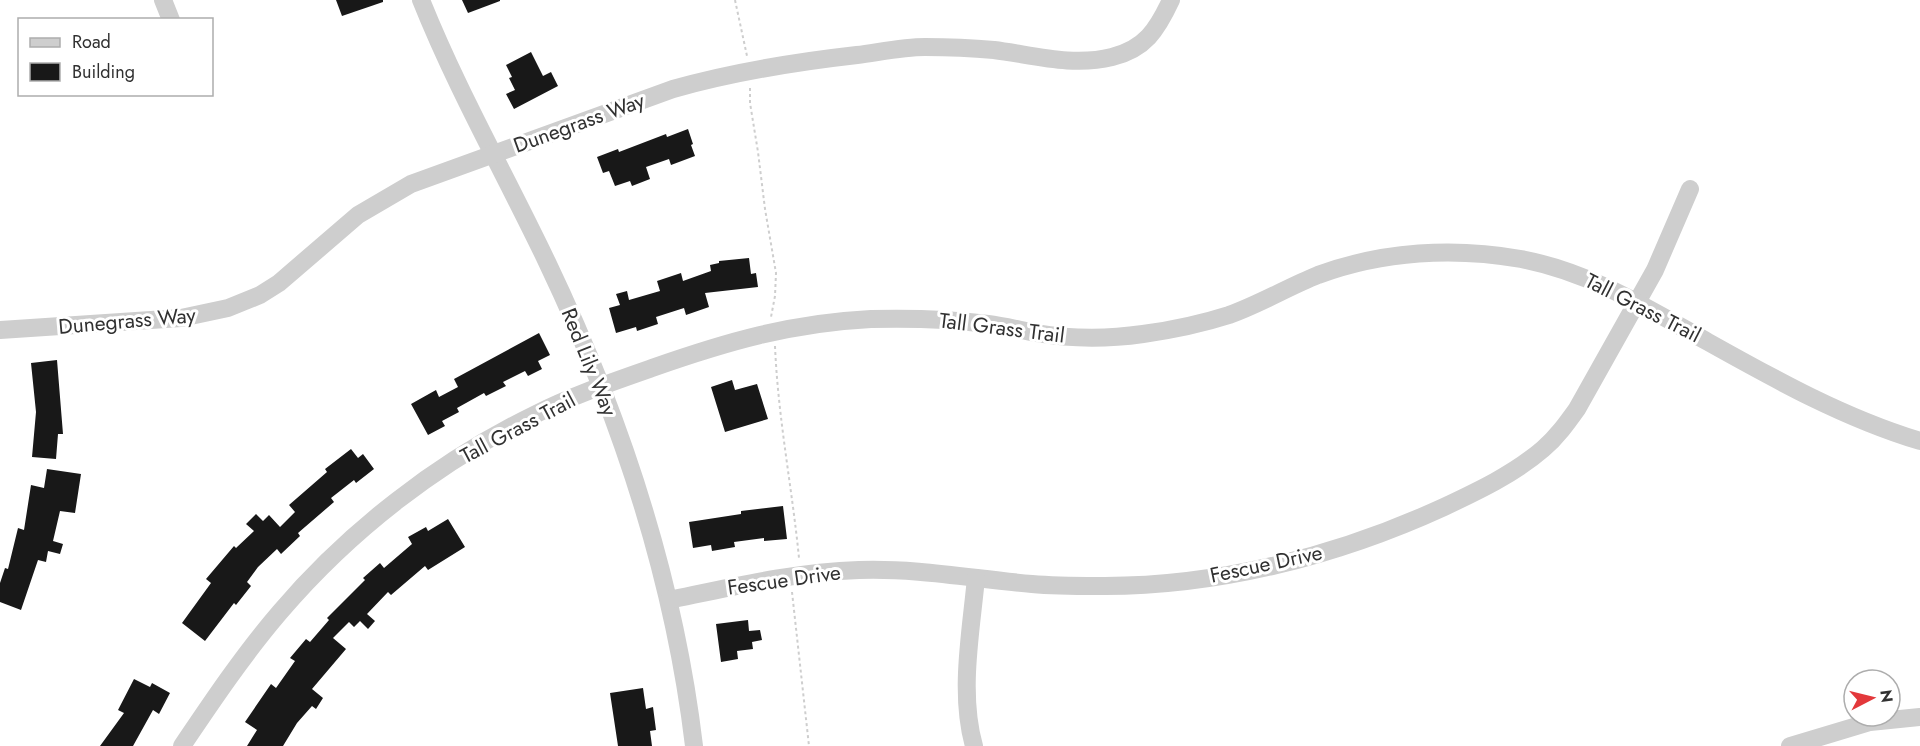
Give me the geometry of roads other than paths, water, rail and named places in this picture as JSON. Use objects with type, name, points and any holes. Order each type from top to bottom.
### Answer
[{"type":"street","points":[[163,0],[170,18]]},
{"type":"street","name":"Red Lily Way","points":[[421,0],[448,64],[551,272],[600,387],[638,486],[669,600],[686,684],[694,746]]},
{"type":"street","name":"Dunegrass Way","points":[[0,330],[181,318],[228,309],[260,295],[279,283],[342,227],[411,184],[673,89],[732,73],[814,60],[923,47],[990,50],[1082,63],[1113,57],[1140,47],[1160,24],[1171,0]]},
{"type":"street","name":"Fescue Drive","points":[[669,600],[796,576],[831,572],[888,570],[944,573],[1034,585],[1103,586],[1192,580],[1248,571],[1325,553],[1418,519],[1499,479],[1534,456],[1555,437],[1577,409],[1638,303],[1670,240],[1690,189]]},
{"type":"street","name":"Tall Grass Trail","points":[[182,746],[238,666],[281,610],[364,528],[424,482],[479,445],[537,414],[600,387],[691,354],[773,331],[835,322],[900,319],[966,322],[1062,336],[1136,336],[1189,327],[1231,314],[1299,283],[1349,266],[1396,256],[1439,253],[1485,254],[1551,266],[1599,283],[1808,396],[1875,426],[1920,441]]},
{"type":"street","points":[[974,746],[968,724],[966,696],[976,578]]},
{"type":"street","points":[[1790,746],[1870,722],[1920,717]]}]
